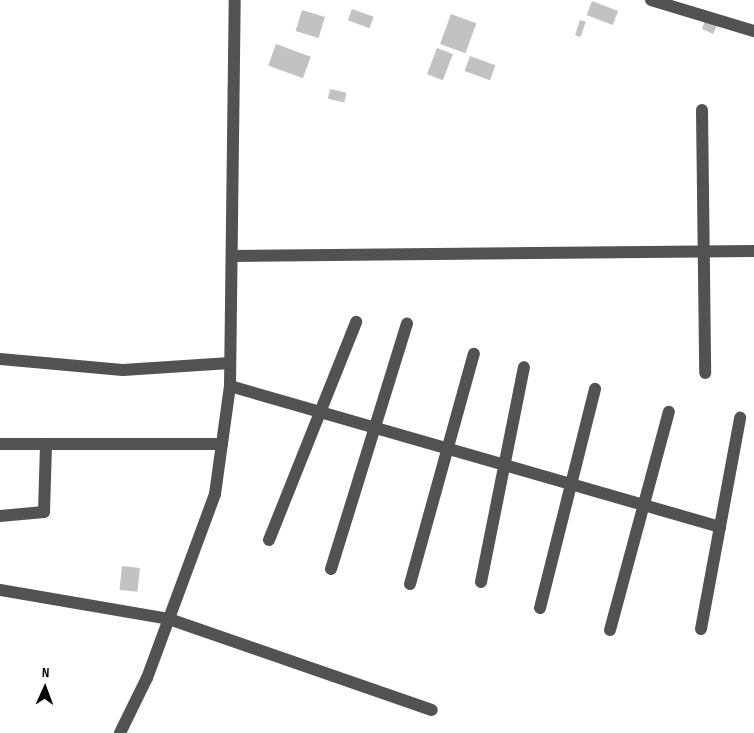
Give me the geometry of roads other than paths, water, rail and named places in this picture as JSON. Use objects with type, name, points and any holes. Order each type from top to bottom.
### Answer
[{"type":"street","points":[[120,733],[168,619],[215,494],[230,386],[235,0]]},
{"type":"street","points":[[651,0],[754,31]]},
{"type":"street","points":[[702,110],[705,372]]},
{"type":"street","points":[[232,256],[754,251]]},
{"type":"street","points":[[269,540],[356,322]]},
{"type":"street","points":[[331,569],[407,324]]},
{"type":"street","points":[[410,584],[474,354]]},
{"type":"street","points":[[0,360],[123,370],[230,363]]},
{"type":"street","points":[[481,582],[524,368]]},
{"type":"street","points":[[230,386],[720,527]]},
{"type":"street","points":[[540,608],[595,390]]},
{"type":"street","points":[[610,630],[669,412]]},
{"type":"street","points":[[701,629],[740,418]]},
{"type":"street","points":[[0,444],[222,444]]},
{"type":"street","points":[[0,516],[44,512],[46,444]]},
{"type":"street","points":[[0,590],[168,619],[432,710]]}]
